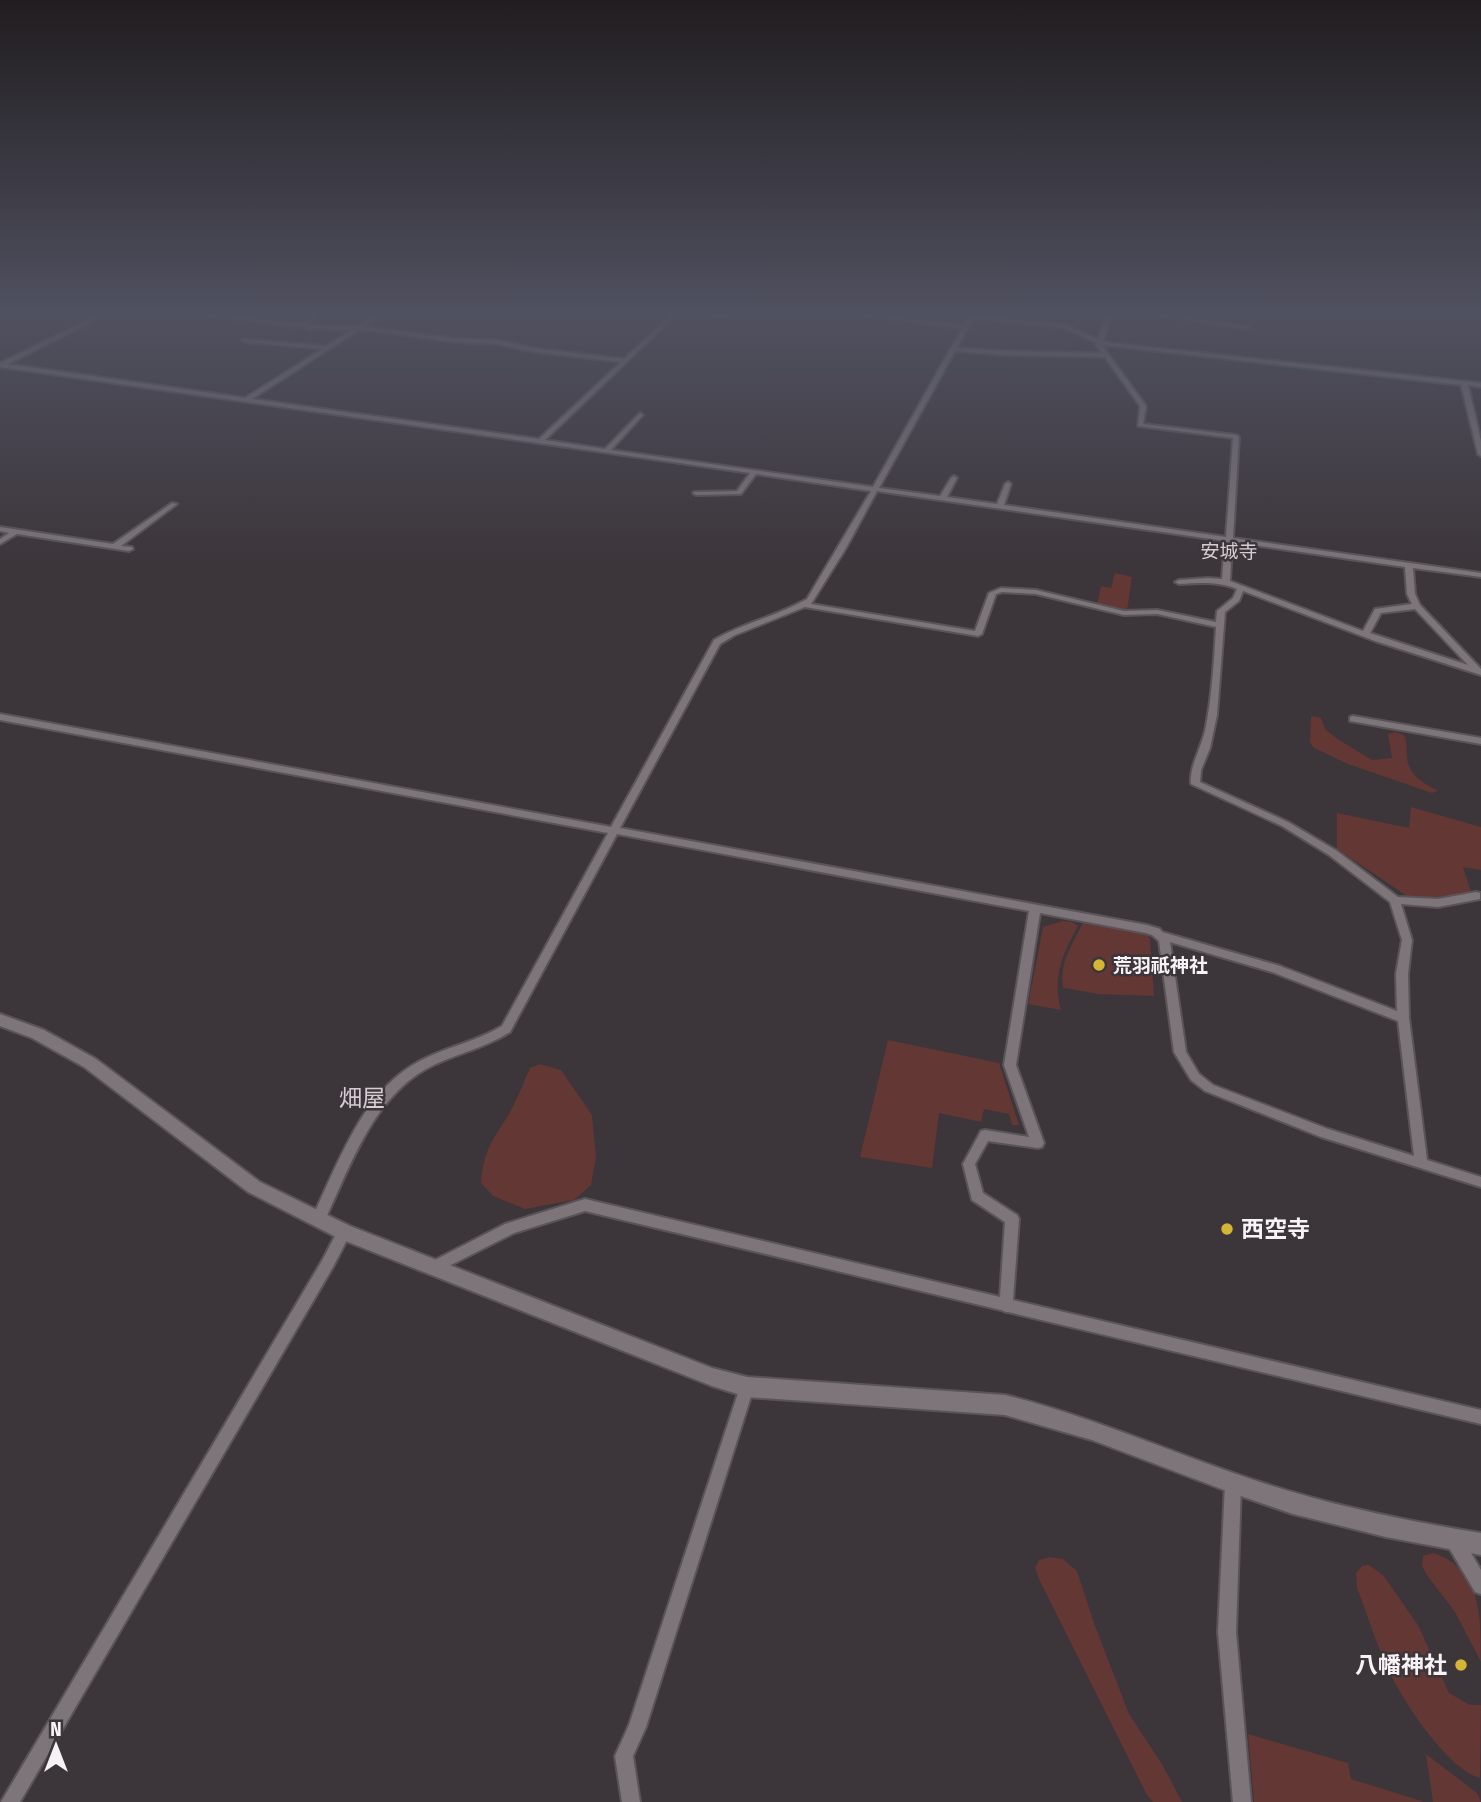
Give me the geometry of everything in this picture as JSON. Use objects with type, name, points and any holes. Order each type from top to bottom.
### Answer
[{"type":"street","points":[[240,399],[1481,575]]},
{"type":"street","points":[[541,441],[585,399]]},
{"type":"street","points":[[806,605],[842,548],[925,399]]},
{"type":"street","points":[[1138,399],[1143,406],[1140,425],[1236,437],[1226,582]]},
{"type":"street","points":[[1468,399],[1481,454]]},
{"type":"street","points":[[606,451],[640,415]]},
{"type":"street","points":[[696,493],[739,493],[754,472]]},
{"type":"street","points":[[943,498],[954,478]]},
{"type":"street","points":[[1000,507],[1008,484]]},
{"type":"street","points":[[114,547],[174,504]]},
{"type":"street","points":[[0,529],[129,549]]},
{"type":"street","points":[[0,542],[15,532]]},
{"type":"street","points":[[1409,565],[1411,594],[1417,606],[1480,673]]},
{"type":"street","points":[[1179,583],[1208,580],[1226,582],[1240,590],[1480,673]]},
{"type":"street","points":[[318,1220],[369,1119],[390,1091],[431,1060],[482,1044],[506,1029],[717,642],[732,633],[806,605],[978,634],[993,593],[1001,590],[1036,592],[1124,613],[1157,612],[1220,625]]},
{"type":"street","points":[[1240,590],[1236,599],[1221,611],[1208,734],[1195,774],[1196,784],[1285,824],[1333,853],[1395,900],[1438,902],[1476,896]]},
{"type":"street","points":[[1365,634],[1378,611],[1417,606]]},
{"type":"street","points":[[0,717],[1147,929],[1276,970],[1403,1018]]},
{"type":"street","points":[[1353,719],[1481,741]]},
{"type":"street","points":[[1395,900],[1407,940],[1402,974],[1403,1018],[1421,1162]]},
{"type":"street","points":[[1006,1306],[1012,1219],[977,1196],[969,1164],[985,1135],[1038,1143],[1010,1065],[1035,908]]},
{"type":"street","points":[[1160,935],[1164,940],[1180,1052],[1195,1077],[1209,1088],[1297,1124],[1481,1182]]},
{"type":"street","points":[[0,1020],[38,1034],[73,1053],[254,1186],[318,1220],[651,1355],[712,1377],[747,1387],[1017,1408],[1062,1419],[1234,1484],[1318,1511],[1481,1544]]},
{"type":"street","points":[[436,1266],[510,1228],[585,1205],[1481,1417]]},
{"type":"street","points":[[10,1802],[344,1232]]},
{"type":"street","points":[[631,1802],[624,1756],[642,1711],[747,1387]]},
{"type":"street","points":[[1234,1484],[1227,1632],[1242,1802]]},
{"type":"street","points":[[1454,1540],[1481,1586]]},
{"type":"shaded area","points":[[1115,573],[1132,577],[1127,611],[1097,605],[1101,586],[1111,588]]},
{"type":"shaded area","points":[[1311,717],[1321,718],[1325,729],[1336,738],[1372,760],[1392,758],[1388,734],[1395,732],[1404,735],[1411,770],[1438,791],[1432,793],[1348,764],[1314,748],[1310,742]]},
{"type":"shaded area","points":[[1411,807],[1481,827],[1481,870],[1463,867],[1471,892],[1440,900],[1410,898],[1337,849],[1337,813],[1409,828]]},
{"type":"shaded area","points":[[1063,921],[1078,926],[1060,967],[1058,998],[1061,1010],[1028,1004],[1043,927]]},
{"type":"shaded area","points":[[1083,922],[1147,934],[1150,939],[1154,996],[1099,994],[1063,988],[1065,961]]},
{"type":"shaded area","points":[[888,1040],[999,1063],[1019,1125],[1012,1125],[1009,1114],[984,1109],[981,1122],[939,1113],[932,1168],[860,1157]]},
{"type":"shaded area","points":[[540,1064],[561,1070],[592,1115],[596,1157],[591,1185],[574,1200],[525,1209],[493,1196],[481,1183],[489,1146],[511,1110],[530,1068]]},
{"type":"shaded area","points":[[1433,1553],[1449,1560],[1461,1570],[1469,1582],[1478,1611],[1481,1662],[1455,1612],[1422,1566],[1423,1556]]},
{"type":"shaded area","points":[[1050,1557],[1063,1559],[1077,1571],[1129,1714],[1162,1764],[1182,1802],[1153,1802],[1147,1795],[1039,1579],[1035,1568],[1039,1560]]},
{"type":"shaded area","points":[[1369,1565],[1383,1575],[1418,1625],[1449,1693],[1470,1705],[1481,1705],[1480,1778],[1468,1773],[1444,1752],[1410,1709],[1389,1672],[1357,1588],[1356,1573],[1362,1566]]},
{"type":"shaded area","points":[[1248,1734],[1348,1763],[1351,1779],[1425,1802],[1254,1802]]},
{"type":"shaded area","points":[[1426,1754],[1477,1793],[1481,1802],[1433,1802]]},
{"type":"place","name":"荒羽祇神社","points":[[1099,965]]},
{"type":"place","name":"西空寺","points":[[1227,1229]]},
{"type":"place","name":"八幡神社","points":[[1461,1665]]},
{"type":"district","name":"安城寺","points":[[1229,551]]},
{"type":"district","name":"畑屋","points":[[362,1098]]}]
